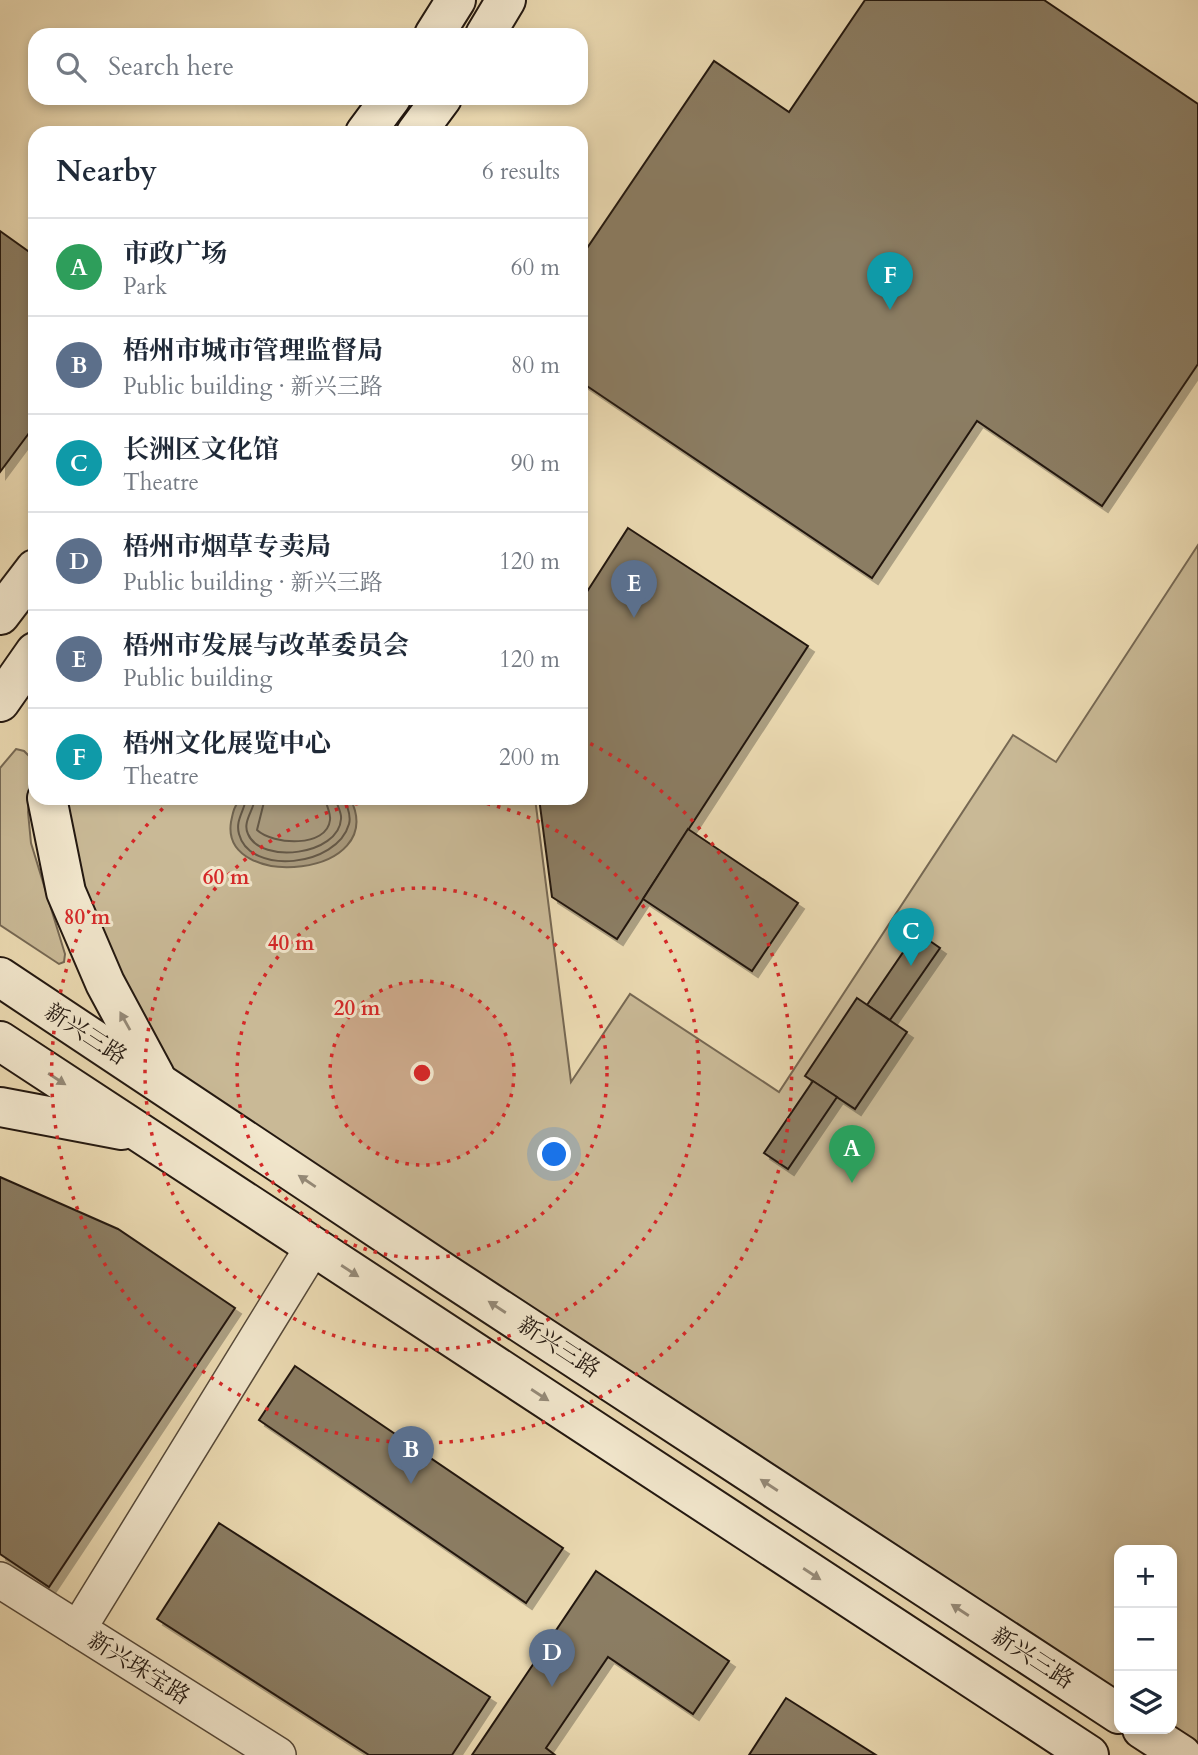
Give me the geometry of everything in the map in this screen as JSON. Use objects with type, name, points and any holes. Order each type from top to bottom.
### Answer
[{"type":"main road","points":[[438,28],[456,0]]},
{"type":"main road","points":[[489,28],[506,0]]},
{"type":"main road","points":[[370,126],[386,105]]},
{"type":"main road","points":[[421,126],[437,105]]},
{"type":"main road","points":[[0,615],[28,578]]},
{"type":"main road","points":[[0,702],[28,662]]},
{"type":"main road","points":[[48,805],[66,892],[105,983],[158,1081]]},
{"type":"main road","name":"新兴三路","points":[[0,978],[446,1274],[1114,1711]]},
{"type":"main road","points":[[0,1041],[1090,1755]]},
{"type":"main road","points":[[0,1107],[141,1134]]},
{"type":"main road","points":[[1150,1734],[1182,1755]]},
{"type":"street","points":[[78,1629],[313,1247]]},
{"type":"street","name":"新兴珠宝路","points":[[0,1580],[278,1755]]},
{"type":"shaded area","points":[[1198,545],[1198,1755],[1177,1734],[1177,1545],[1114,1545],[1114,1711],[158,1081],[50,805],[536,805],[571,1082],[630,994],[779,1092],[1013,735],[1056,762]]},
{"type":"shaded area","points":[[16,749],[28,755],[31,843],[65,954],[64,962],[59,964],[0,925],[0,768]]},
{"type":"water","points":[[236,805],[352,805],[356,825],[347,845],[327,859],[302,866],[275,866],[251,859],[235,844],[231,822]]},
{"type":"building","points":[[865,0],[1044,0],[1198,104],[1198,364],[1102,506],[977,421],[872,578],[588,387],[588,247],[714,61],[789,112]]},
{"type":"building","points":[[0,231],[28,251],[28,434],[0,472]]},
{"type":"building","points":[[628,528],[808,646],[617,939],[552,897],[540,805],[588,805],[588,590]]},
{"type":"building","points":[[688,829],[798,903],[752,971],[643,899]]},
{"type":"building","points":[[917,932],[940,948],[890,1020],[867,1005]]},
{"type":"building","points":[[857,998],[907,1032],[855,1109],[805,1076]]},
{"type":"building","points":[[813,1081],[837,1097],[788,1169],[764,1153]]},
{"type":"building","points":[[0,1177],[118,1229],[235,1308],[49,1587],[0,1554]]},
{"type":"building","points":[[295,1366],[563,1548],[526,1603],[259,1420]]},
{"type":"building","points":[[219,1523],[490,1697],[452,1755],[369,1755],[157,1619]]},
{"type":"building","points":[[596,1571],[729,1661],[693,1714],[608,1657],[546,1748],[555,1755],[472,1755]]},
{"type":"building","points":[[786,1698],[876,1755],[749,1755]]},
{"type":"place","name":"梧州文化展览中心","points":[[890,310]]},
{"type":"place","name":"梧州市发展与改革委员会","points":[[634,618]]},
{"type":"place","name":"长洲区文化馆","points":[[911,966]]},
{"type":"place","name":"市政广场","points":[[852,1183]]},
{"type":"place","name":"梧州市城市管理监督局","points":[[411,1484]]},
{"type":"place","name":"梧州市烟草专卖局","points":[[552,1687]]}]
